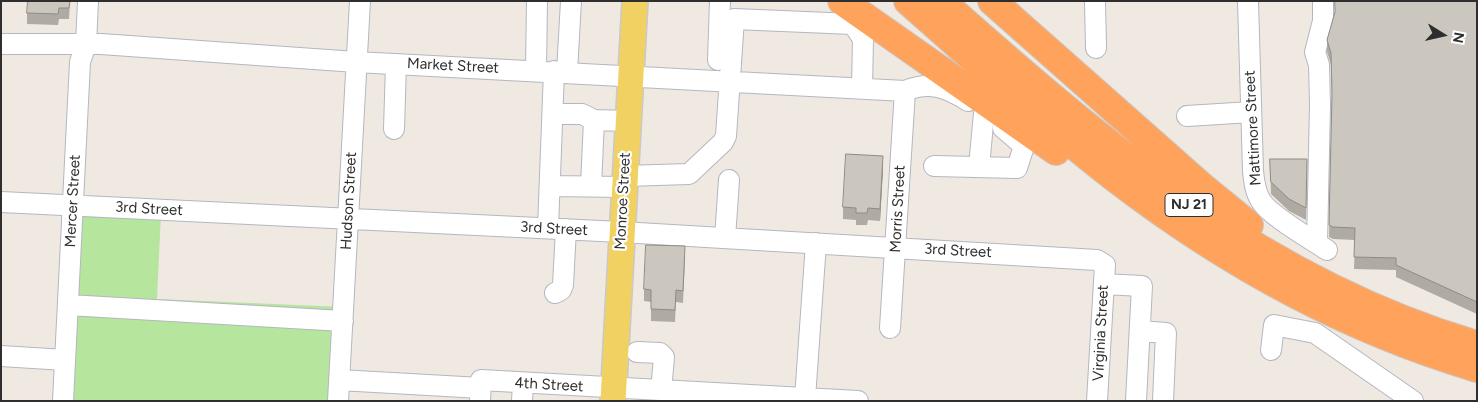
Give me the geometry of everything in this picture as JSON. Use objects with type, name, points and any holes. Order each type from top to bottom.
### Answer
[{"type":"highway","points":[[842,1],[1188,241],[1254,278],[1324,308]]},
{"type":"highway","name":"NJ 21","points":[[908,1],[1071,143],[1130,189],[1227,255],[1324,308],[1407,345],[1477,368]]},
{"type":"highway","name":"NJ 21","points":[[941,1],[1092,132],[1169,191],[1208,218],[1269,255],[1333,289],[1398,318],[1477,344]]},
{"type":"highway","points":[[992,1],[1220,202],[1260,233],[1303,260],[1349,284],[1477,344]]},
{"type":"main road","name":"Monroe Street","points":[[613,395],[635,1]]},
{"type":"street","name":"Mercer Street","points":[[63,401],[80,62],[86,44],[88,1]]},
{"type":"street","name":"Hudson Street","points":[[338,401],[360,1]]},
{"type":"street","points":[[538,1],[552,71],[553,114],[550,186],[563,284],[561,290],[555,293]]},
{"type":"street","points":[[552,71],[571,1]]},
{"type":"street","points":[[550,186],[591,186],[682,176],[689,174],[709,156],[726,136],[720,1]]},
{"type":"street","points":[[1095,1],[1096,48]]},
{"type":"street","name":"Mattimore Street","points":[[1248,1],[1253,170],[1256,191],[1262,202],[1322,246],[1319,65],[1315,52],[1323,21],[1323,1]]},
{"type":"street","points":[[724,80],[734,18],[853,24],[863,39],[862,88]]},
{"type":"street","name":"Market Street","points":[[1,44],[86,44],[356,62],[905,91],[922,84],[956,93],[1024,146],[1017,168],[979,168]]},
{"type":"street","points":[[394,129],[396,64]]},
{"type":"street","name":"Morris Street","points":[[890,328],[905,91]]},
{"type":"street","points":[[1187,116],[1251,112]]},
{"type":"street","points":[[553,114],[582,114],[594,120],[628,121]]},
{"type":"street","points":[[934,166],[979,168],[984,114]]},
{"type":"street","points":[[591,186],[594,120]]},
{"type":"street","points":[[726,238],[729,180]]},
{"type":"street","name":"3rd Street","points":[[1,202],[622,232],[1090,259],[1105,275],[1142,286],[1140,331]]},
{"type":"street","points":[[805,398],[816,243]]},
{"type":"street","name":"Virginia Street","points":[[1097,401],[1105,275]]},
{"type":"street","points":[[68,305],[343,321]]},
{"type":"street","points":[[1271,350],[1274,326],[1315,333],[1413,401]]},
{"type":"street","points":[[1136,401],[1140,331],[1166,333],[1163,401]]},
{"type":"street","points":[[637,352],[660,353],[664,357],[662,391]]},
{"type":"street","points":[[1,356],[65,360]]},
{"type":"street","name":"4th Street","points":[[340,380],[522,392],[613,395],[662,391],[858,401]]},
{"type":"green space","points":[[72,208],[161,213],[157,299],[343,307],[338,401],[59,401]]},
{"type":"building","points":[[28,1],[70,1],[69,8],[59,8],[58,14],[27,13]]},
{"type":"building","points":[[1335,1],[1477,1],[1477,302],[1396,265],[1396,258],[1354,257],[1355,228],[1333,227],[1329,225],[1332,93],[1331,53],[1327,40],[1335,12]]},
{"type":"building","points":[[846,154],[883,156],[880,209],[868,208],[867,213],[856,213],[856,208],[843,207]]},
{"type":"building","points":[[1270,159],[1307,159],[1306,208],[1289,199],[1271,182]]},
{"type":"building","points":[[646,245],[685,246],[683,291],[676,290],[675,310],[651,309],[651,290],[644,289]]}]
